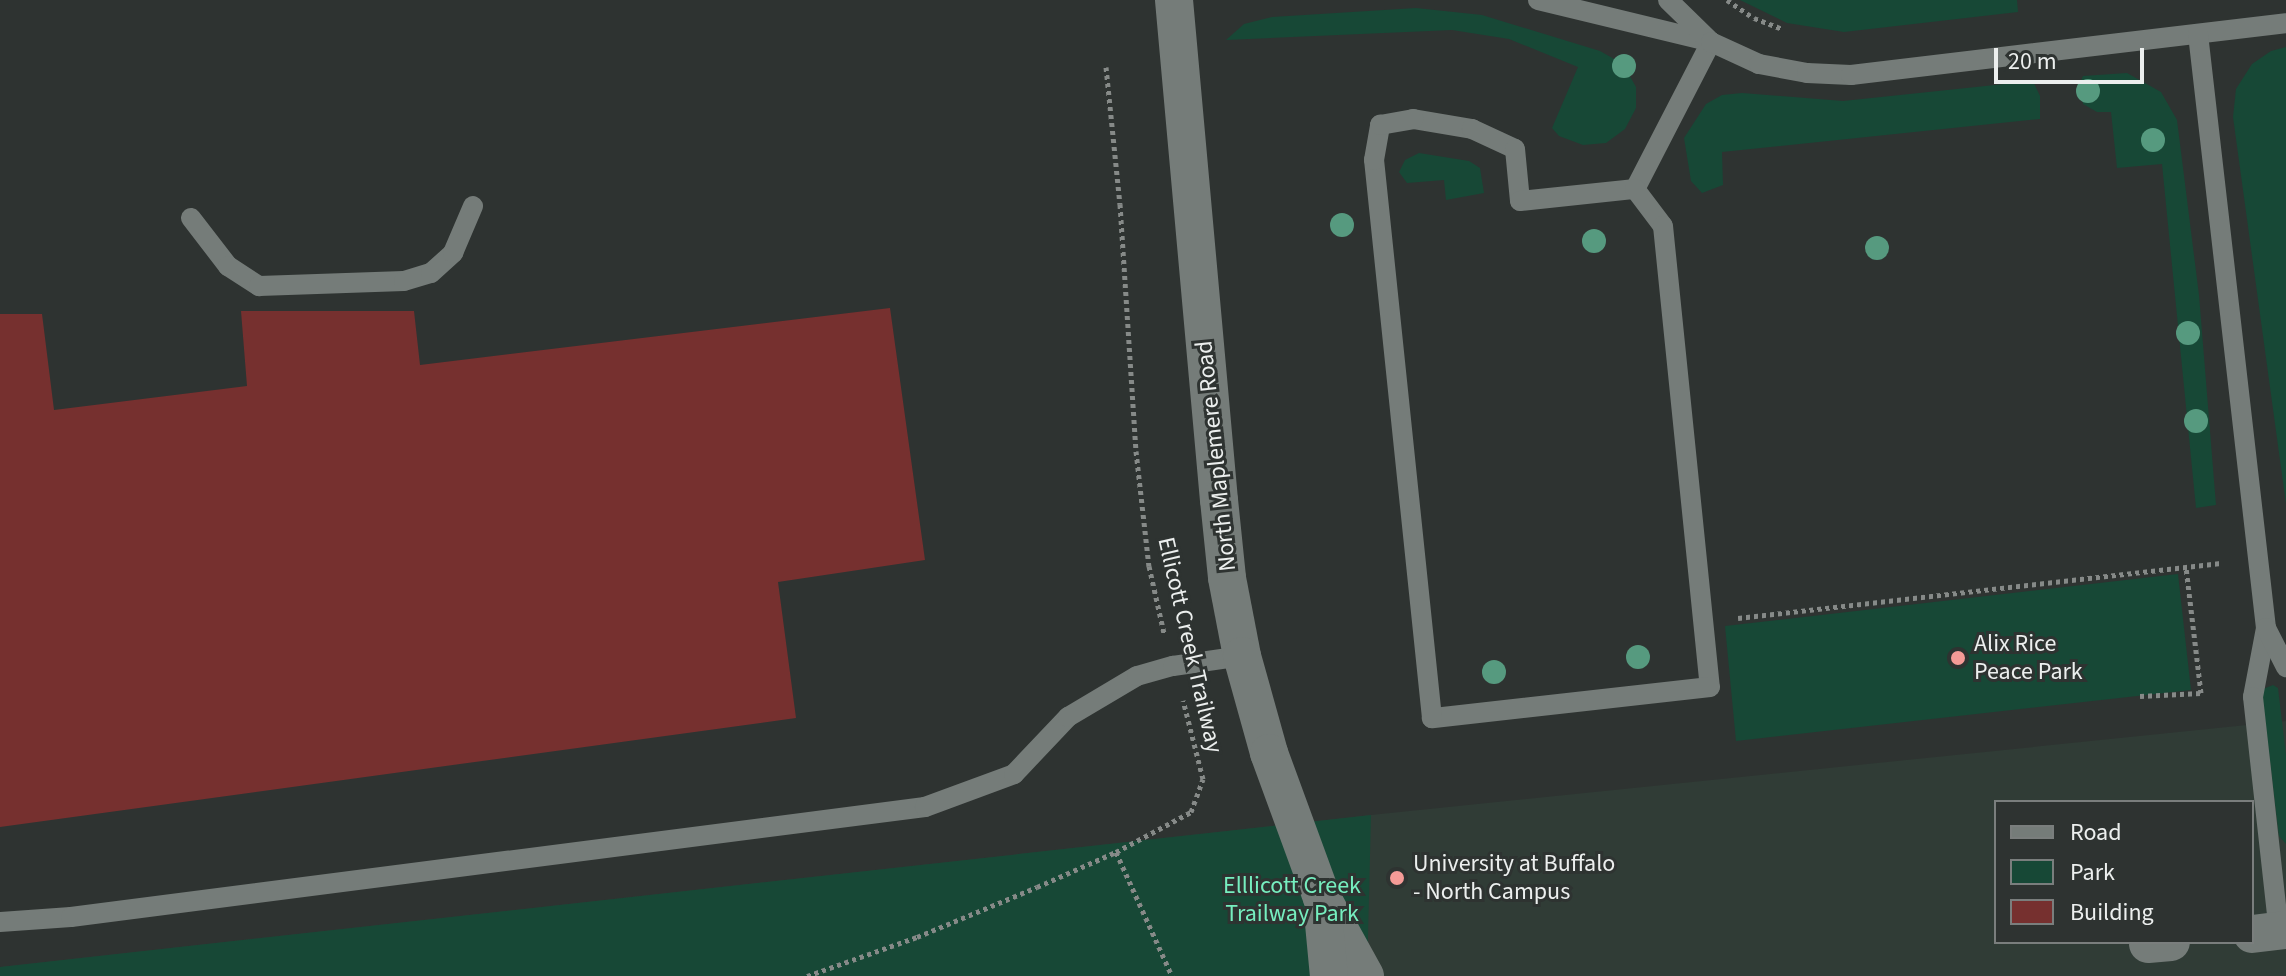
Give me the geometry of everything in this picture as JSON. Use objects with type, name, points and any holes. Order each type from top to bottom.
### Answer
[{"type":"street","name":"North Maplemere Road","points":[[1174,0],[1227,578],[1242,656],[1269,753],[1322,898],[1365,976]]},
{"type":"street","name":"North Maplemere Road","points":[[1322,898],[1329,976]]},
{"type":"lane","points":[[1538,0],[1711,42],[1759,64],[1807,73],[1851,75],[2286,23]]},
{"type":"lane","points":[[1668,0],[1711,42]]},
{"type":"lane","points":[[2198,34],[2266,628],[2253,697],[2272,932]]},
{"type":"lane","points":[[1635,189],[1711,42]]},
{"type":"lane","points":[[1413,119],[1472,129],[1515,149],[1520,201],[1635,189],[1663,226],[1710,687],[1432,718],[1374,160],[1380,125],[1413,119]]},
{"type":"lane","points":[[191,218],[228,266],[259,286],[404,281],[431,273],[453,253],[473,206]]},
{"type":"lane","points":[[2266,628],[2286,667]]},
{"type":"lane","points":[[0,922],[87,915],[925,807],[1014,774],[1068,717],[1137,676],[1173,666],[1242,656]]},
{"type":"path","points":[[1727,0],[1754,18],[1788,31]]},
{"type":"path","name":"Ellicott Creek Trailway","points":[[807,976],[917,937],[1116,852],[1191,812],[1199,798],[1203,779],[1149,566],[1136,451],[1120,204],[1106,67]]},
{"type":"path","points":[[1724,620],[2222,563]]},
{"type":"path","points":[[2140,696],[2201,693],[2186,567]]},
{"type":"path","points":[[1116,852],[1172,976]]},
{"type":"shaded area","name":"University at Buffalo - North Campus","points":[[2286,721],[2286,976],[0,976],[0,967],[1371,815]]},
{"type":"green space","points":[[1740,0],[2017,0],[2018,12],[1844,32],[1787,23]]},
{"type":"green space","points":[[1416,8],[1482,15],[1600,51],[1623,64],[1636,87],[1636,108],[1625,129],[1606,143],[1583,145],[1559,136],[1552,128],[1578,67],[1509,39],[1452,30],[1226,40],[1244,24],[1272,17]]},
{"type":"green space","points":[[2286,47],[2286,504],[2233,117],[2236,89],[2252,64],[2271,51]]},
{"type":"green space","points":[[2127,73],[2161,92],[2177,120],[2199,295],[2216,505],[2196,508],[2162,164],[2117,168],[2111,112],[2097,112],[2083,104],[2080,83],[2083,76]]},
{"type":"green space","points":[[2033,81],[2040,96],[2040,119],[1722,152],[1723,185],[1702,193],[1691,181],[1684,138],[1706,104],[1722,95],[1742,93],[1843,101]]},
{"type":"green space","points":[[1419,153],[1469,161],[1480,168],[1484,193],[1446,200],[1444,180],[1407,183],[1399,172],[1405,160]]},
{"type":"green space","name":"Alix Rice Peace Park","points":[[2178,574],[2191,690],[1736,741],[1725,626]]},
{"type":"green space","points":[[2273,685],[2278,688],[2286,755],[2286,844],[2279,836],[2262,695],[2263,689]]},
{"type":"green space","name":"Elllicott Creek Trailway Park","points":[[1371,815],[1367,976],[0,976],[0,967]]},
{"type":"building","points":[[890,308],[925,560],[778,582],[796,718],[0,827],[0,314],[42,314],[54,410],[247,386],[241,311],[414,311],[420,365]]},
{"type":"place","name":"Alix Rice Peace Park","points":[[1958,658]]},
{"type":"place","name":"University at Buffalo - North Campus","points":[[1397,878]]}]
